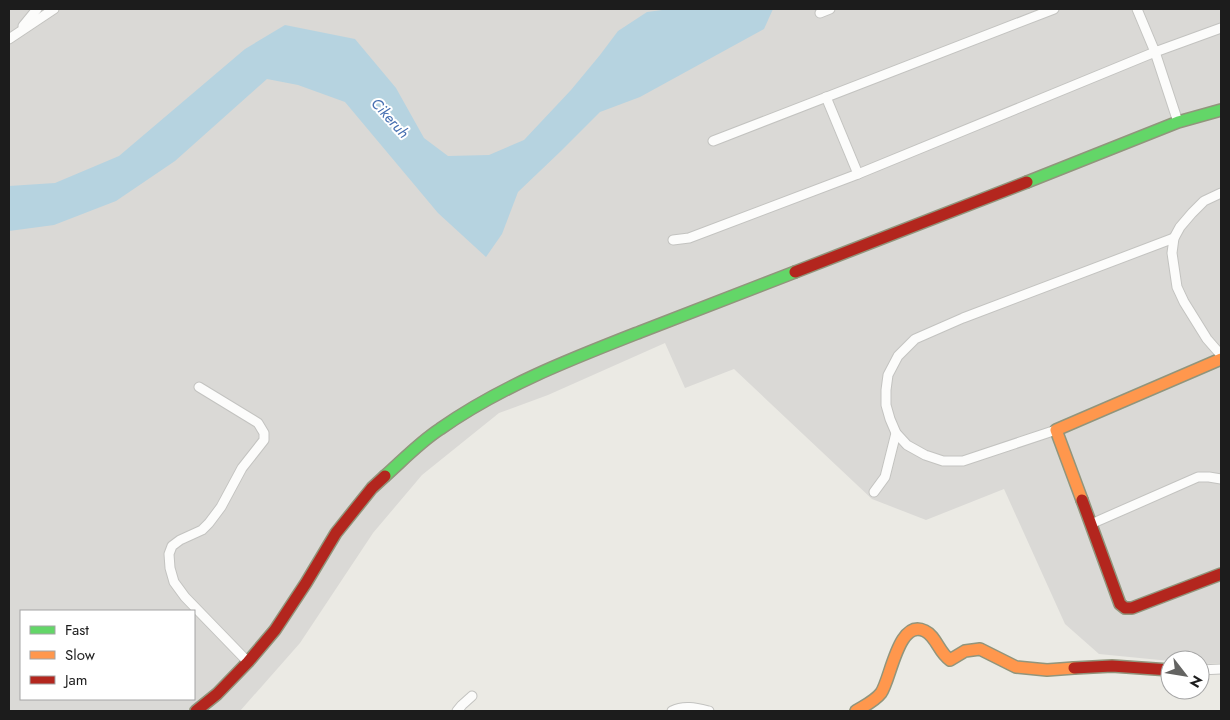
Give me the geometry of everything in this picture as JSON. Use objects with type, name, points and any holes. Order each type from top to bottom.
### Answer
[{"type":"street","points":[[18,33],[37,9]]},
{"type":"street","points":[[9,39],[54,9]]},
{"type":"street","points":[[820,13],[830,9]]},
{"type":"street","points":[[713,141],[1054,9]]},
{"type":"street","points":[[1137,9],[1155,52],[1178,122]]},
{"type":"street","points":[[673,240],[688,238],[858,174],[1155,52],[1221,28]]},
{"type":"street","points":[[826,97],[858,174]]},
{"type":"street","points":[[196,711],[217,694],[248,662],[280,622],[336,533],[372,488],[438,430],[470,409],[522,381],[575,357],[960,209],[1178,122],[1221,110]]},
{"type":"street","points":[[1221,193],[1204,201],[1180,227],[1174,238],[1172,253],[1177,287],[1184,302],[1207,339],[1221,355]]},
{"type":"street","points":[[1174,238],[963,318],[915,339],[898,356],[888,375],[886,405],[890,419],[896,433],[907,445],[925,455],[943,461],[963,460],[1056,430],[1221,359]]},
{"type":"street","points":[[199,387],[258,423],[264,433],[264,440],[242,468],[221,507],[209,523],[202,530],[180,540],[172,546],[170,568],[174,582],[248,662]]},
{"type":"street","points":[[1056,430],[1120,604],[1125,608],[1132,608],[1221,574]]},
{"type":"street","points":[[874,492],[885,477],[896,433]]},
{"type":"street","points":[[1091,524],[1198,477],[1221,479]]},
{"type":"street","points":[[856,711],[880,694],[887,681],[894,657],[902,640],[908,634],[919,629],[932,636],[941,652],[950,660],[965,651],[980,649],[1016,667],[1047,670],[1112,666],[1160,669]]},
{"type":"street","points":[[457,711],[472,696]]},
{"type":"street","points":[[672,711],[684,707],[709,711]]},
{"type":"shaded area","points":[[9,9],[1221,9],[1221,663],[1210,664],[1210,650],[1160,650],[1160,660],[1099,654],[1065,624],[1004,489],[926,520],[872,499],[734,369],[685,388],[665,343],[548,395],[499,413],[422,475],[373,533],[300,643],[240,711],[9,711]]},
{"type":"water","name":"Cikeruh","points":[[670,9],[773,9],[764,29],[640,97],[600,112],[518,192],[502,234],[486,257],[438,213],[345,102],[298,85],[267,79],[175,161],[116,201],[54,225],[9,231],[9,186],[55,183],[119,156],[245,49],[285,25],[355,39],[396,88],[424,138],[448,156],[489,155],[524,140],[571,90],[618,31],[647,12]]},
{"type":"traffic: fast","points":[[1027,182],[1178,122],[1221,110]]},
{"type":"traffic: fast","points":[[385,476],[433,434],[487,399],[537,374],[588,352],[795,272]]},
{"type":"traffic: slow","points":[[1082,500],[1056,430],[1221,359]]},
{"type":"traffic: slow","points":[[856,711],[879,696],[885,686],[902,641],[908,633],[916,629],[929,633],[950,660],[965,651],[980,649],[1016,667],[1047,670],[1074,668]]},
{"type":"traffic: jam","points":[[795,272],[1027,182]]},
{"type":"traffic: jam","points":[[196,711],[217,694],[275,630],[336,533],[372,488],[385,476]]},
{"type":"traffic: jam","points":[[1082,500],[1120,604],[1125,608],[1132,608],[1221,574]]},
{"type":"traffic: jam","points":[[1074,668],[1112,666],[1160,669]]}]
